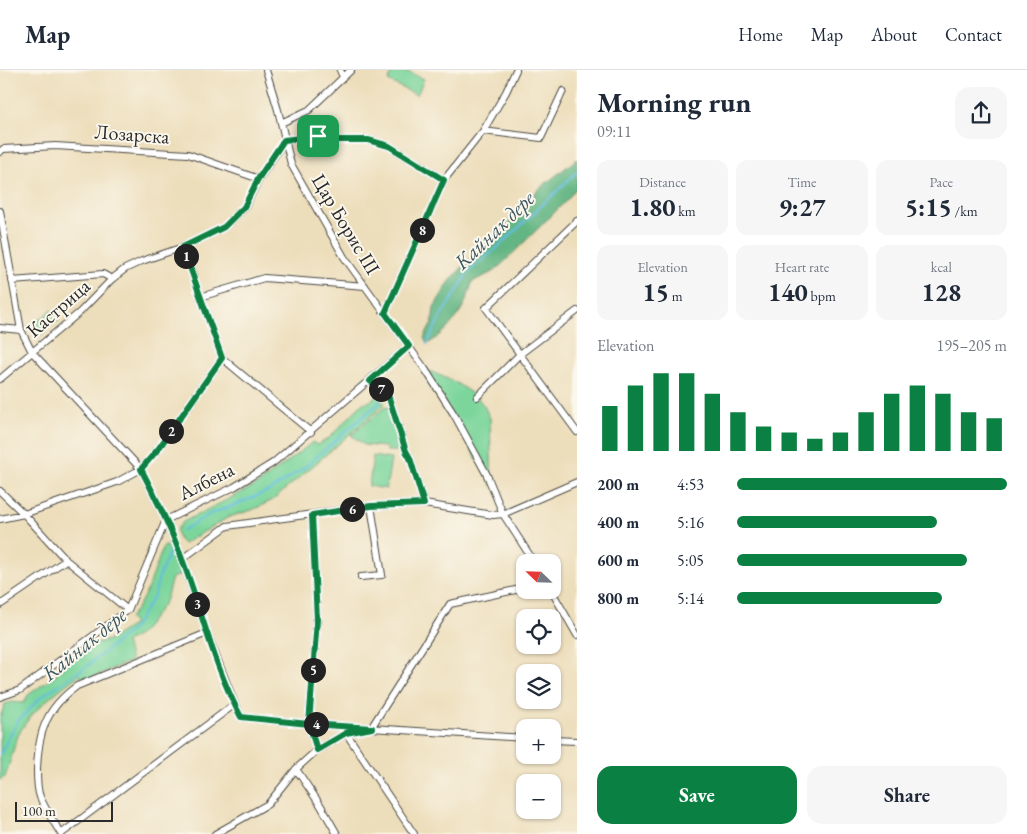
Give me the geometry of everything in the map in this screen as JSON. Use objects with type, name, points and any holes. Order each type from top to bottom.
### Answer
[{"type":"street","name":"Цар Борис III","points":[[266,70],[291,164],[344,257],[409,346],[455,416],[487,475],[503,514],[529,554]]},
{"type":"street","points":[[340,70],[343,77]]},
{"type":"street","points":[[281,124],[309,110],[351,70]]},
{"type":"street","points":[[385,313],[444,180],[483,131],[506,92],[516,70]]},
{"type":"street","points":[[483,131],[541,138],[563,91]]},
{"type":"street","points":[[284,140],[318,136],[334,140],[368,140],[389,146],[444,180]]},
{"type":"street","name":"Кастрица","points":[[0,379],[80,312],[112,279],[125,269],[142,260],[183,247],[224,227],[244,207],[258,179],[284,140]]},
{"type":"street","name":"Лозарска","points":[[0,152],[3,149],[55,146],[188,154],[258,179]]},
{"type":"street","points":[[0,211],[21,330],[32,352],[141,469],[166,520],[182,559],[207,633],[241,717],[309,724],[516,737]]},
{"type":"street","points":[[577,221],[486,308],[577,432]]},
{"type":"street","points":[[183,247],[222,358],[311,432]]},
{"type":"street","name":"Кастрица","points":[[12,281],[104,274],[112,279]]},
{"type":"street","points":[[200,296],[264,278],[365,286]]},
{"type":"street","points":[[477,397],[520,354],[577,311]]},
{"type":"street","points":[[0,328],[21,330]]},
{"type":"street","name":"Албена","points":[[128,610],[166,520],[234,487],[273,463],[409,346]]},
{"type":"street","points":[[0,519],[24,514],[117,482],[141,469],[159,448],[222,358]]},
{"type":"street","points":[[370,381],[388,395],[424,504]]},
{"type":"street","points":[[182,559],[227,526],[371,506],[424,504],[493,515],[503,514],[577,482]]},
{"type":"street","points":[[0,492],[24,514],[66,560],[128,610],[20,690],[0,697]]},
{"type":"street","points":[[361,577],[382,575],[371,506]]},
{"type":"street","points":[[312,515],[317,620],[309,724],[317,750]]},
{"type":"street","points":[[0,605],[66,560]]},
{"type":"street","points":[[215,834],[268,804],[296,768],[317,750],[346,733],[372,728],[450,604],[516,590]]},
{"type":"street","points":[[556,599],[577,634]]},
{"type":"street","points":[[207,633],[77,686],[53,707],[40,738],[37,777],[39,795],[61,834],[235,704]]},
{"type":"street","points":[[346,733],[414,834]]},
{"type":"street","points":[[561,740],[577,741]]},
{"type":"street","points":[[296,768],[337,834]]},
{"type":"green space","points":[[393,70],[404,70],[424,79],[417,95],[388,81]]},
{"type":"green space","points":[[577,159],[577,187],[567,200],[495,271],[472,282],[462,309],[456,318],[443,333],[427,344],[424,338],[432,323],[434,307],[450,281],[474,254],[503,229],[541,187]]},
{"type":"green space","points":[[51,310],[59,320],[37,338],[29,329]]},
{"type":"green space","points":[[425,369],[455,382],[477,397],[484,406],[490,418],[492,486]]},
{"type":"green space","points":[[377,396],[385,404],[273,500],[252,510],[229,517],[183,544],[179,540],[176,530],[183,522],[258,484],[313,442],[317,445],[329,438],[364,402],[367,403]]},
{"type":"green space","points":[[385,407],[391,408],[404,451],[387,451],[386,447],[364,445],[351,435]]},
{"type":"green space","points":[[373,456],[391,459],[386,489],[369,486]]},
{"type":"green space","points":[[166,546],[176,553],[185,573],[172,578],[165,602],[139,635],[126,642],[131,661],[83,681],[80,675],[36,710],[18,736],[5,777],[0,780],[0,717],[5,704],[12,702],[24,703],[28,695],[56,675],[75,655],[89,644],[109,640],[134,624],[129,618],[141,602],[163,547]]},
{"type":"waterway","name":"Кайнак дере","points":[[427,344],[443,312],[467,273],[497,248],[577,172]]},
{"type":"waterway","name":"Кайнак дере","points":[[183,530],[210,514],[271,490],[305,467],[381,401]]},
{"type":"waterway","name":"Кайнак дере","points":[[0,754],[18,721],[42,696],[87,666],[133,629],[154,596],[159,577],[171,548]]},
{"type":"route","points":[[318,136],[284,140],[258,179],[244,207],[224,227],[183,247],[222,358],[159,448],[141,469],[166,520],[182,559],[207,633],[241,717],[309,724],[372,728],[346,733],[317,750],[309,724],[317,620],[312,515],[371,506],[424,504],[388,395],[370,381],[409,346],[385,313],[444,180],[389,146],[368,140],[334,140],[318,136]]}]
